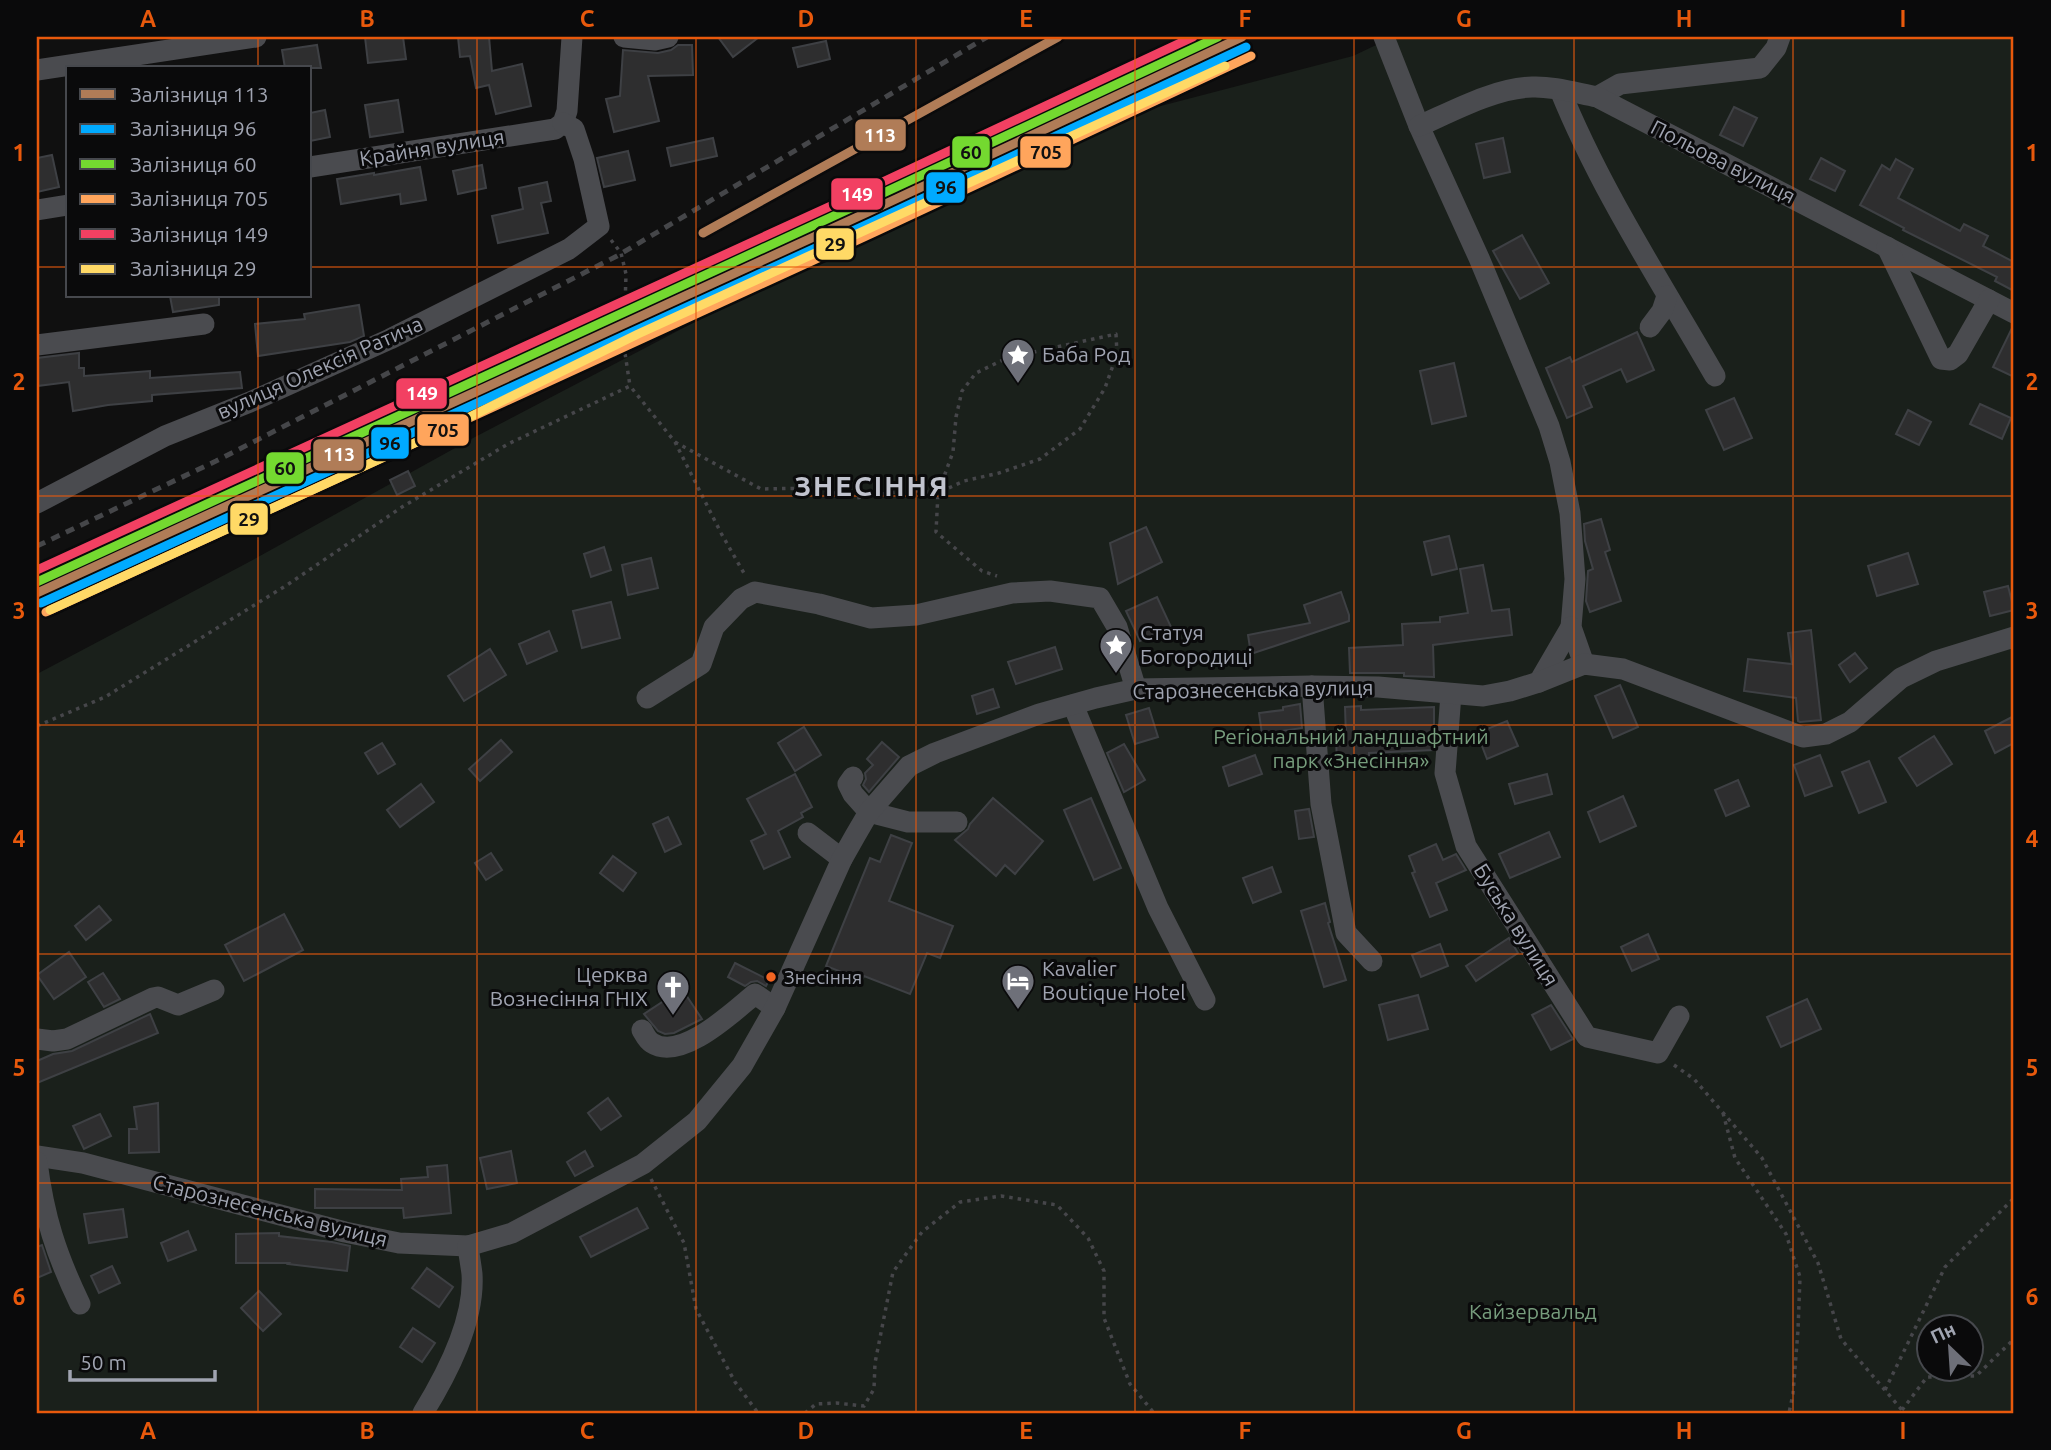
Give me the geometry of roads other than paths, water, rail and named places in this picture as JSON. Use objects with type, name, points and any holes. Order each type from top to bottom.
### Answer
[{"type":"street","points":[[37,70],[256,37]]},
{"type":"street","points":[[559,126],[567,111],[572,37]]},
{"type":"street","points":[[624,37],[655,40],[667,37]]},
{"type":"street","points":[[1384,37],[1419,126],[1479,258],[1549,426],[1560,462],[1570,513],[1575,579],[1571,626],[1584,663],[1623,670],[1803,737],[1826,734],[1850,722],[1901,678],[1936,661],[2014,637]]},
{"type":"street","points":[[1597,97],[1620,84],[1760,68],[1776,48],[1780,37]]},
{"type":"street","name":"Польова вулиця","points":[[1419,126],[1502,92],[1532,87],[1597,97],[2014,313]]},
{"type":"street","points":[[1560,90],[1597,170],[1714,376]]},
{"type":"street","name":"Крайня вулиця","points":[[312,167],[559,126]]},
{"type":"street","name":"вулиця Олексія Ратича","points":[[37,503],[165,436],[390,339],[569,249],[599,226],[584,159],[574,129],[559,126]]},
{"type":"street","points":[[37,210],[66,205]]},
{"type":"street","points":[[1887,247],[1941,359],[1950,360],[1958,354],[1989,300]]},
{"type":"street","points":[[1650,327],[1662,311],[1667,296]]},
{"type":"street","points":[[37,345],[204,324]]},
{"type":"street","points":[[647,698],[701,664],[714,627],[741,599],[755,592],[820,604],[871,618],[916,615],[1012,593],[1050,591],[1100,598],[1117,627],[1136,689]]},
{"type":"street","points":[[1539,682],[1571,626]]},
{"type":"street","name":"Старознесенська вулиця","points":[[37,1156],[83,1163],[399,1244],[468,1246],[512,1233],[643,1164],[696,1121],[742,1066],[775,1008],[842,859],[869,813],[909,766],[934,753],[1039,714],[1136,689],[1378,687],[1483,696],[1539,682],[1584,663]]},
{"type":"street","points":[[1312,686],[1321,804],[1346,933],[1372,961]]},
{"type":"street","name":"Буська вулиця","points":[[1451,694],[1445,774],[1466,846],[1587,1037],[1658,1054],[1679,1016]]},
{"type":"street","points":[[1073,705],[1158,908],[1205,1000]]},
{"type":"street","points":[[853,777],[848,784],[869,813],[908,822],[957,821]]},
{"type":"street","points":[[808,833],[842,859]]},
{"type":"street","points":[[37,1039],[67,1039],[153,998],[158,997],[178,1005],[214,990]]},
{"type":"street","points":[[642,1030],[649,1042],[663,1048],[692,1040],[714,1029],[755,995],[775,1008]]},
{"type":"street","points":[[37,1162],[42,1202],[50,1234],[80,1304]]},
{"type":"street","points":[[423,1413],[456,1351],[469,1307],[472,1276],[468,1246]]},
{"type":"railway","points":[[37,546],[216,461],[617,256],[987,37]]},
{"type":"rail line","name":"113","points":[[703,233],[1058,37]]},
{"type":"rail line","name":"149","points":[[37,570],[1193,37]]},
{"type":"rail line","name":"60","points":[[37,582],[1218,37]]},
{"type":"rail line","name":"113","points":[[37,593],[866,213],[1242,37]]},
{"type":"rail line","name":"96","points":[[41,603],[870,223],[1246,47]]},
{"type":"rail line","name":"705","points":[[46,612],[875,232],[1251,56]]},
{"type":"rail line","name":"29","points":[[50,610],[441,431],[638,334],[1225,66]]},
{"type":"place","name":"Баба Род","points":[[1018,385]]},
{"type":"place","name":"Статуя Богородиці","points":[[1116,675]]},
{"type":"place","name":"Знесіння","points":[[771,977]]},
{"type":"place","name":"Kavalier Boutique Hotel","points":[[1018,1011]]},
{"type":"place","name":"Церква Вознесіння ГНІХ","points":[[673,1017]]},
{"type":"district","name":"ЗНЕСІННЯ","points":[[872,486]]},
{"type":"park label","name":"Регіональний ландшафтний парк «Знесіння»","points":[[1351,749]]},
{"type":"park label","name":"Кайзервальд","points":[[1533,1312]]}]
